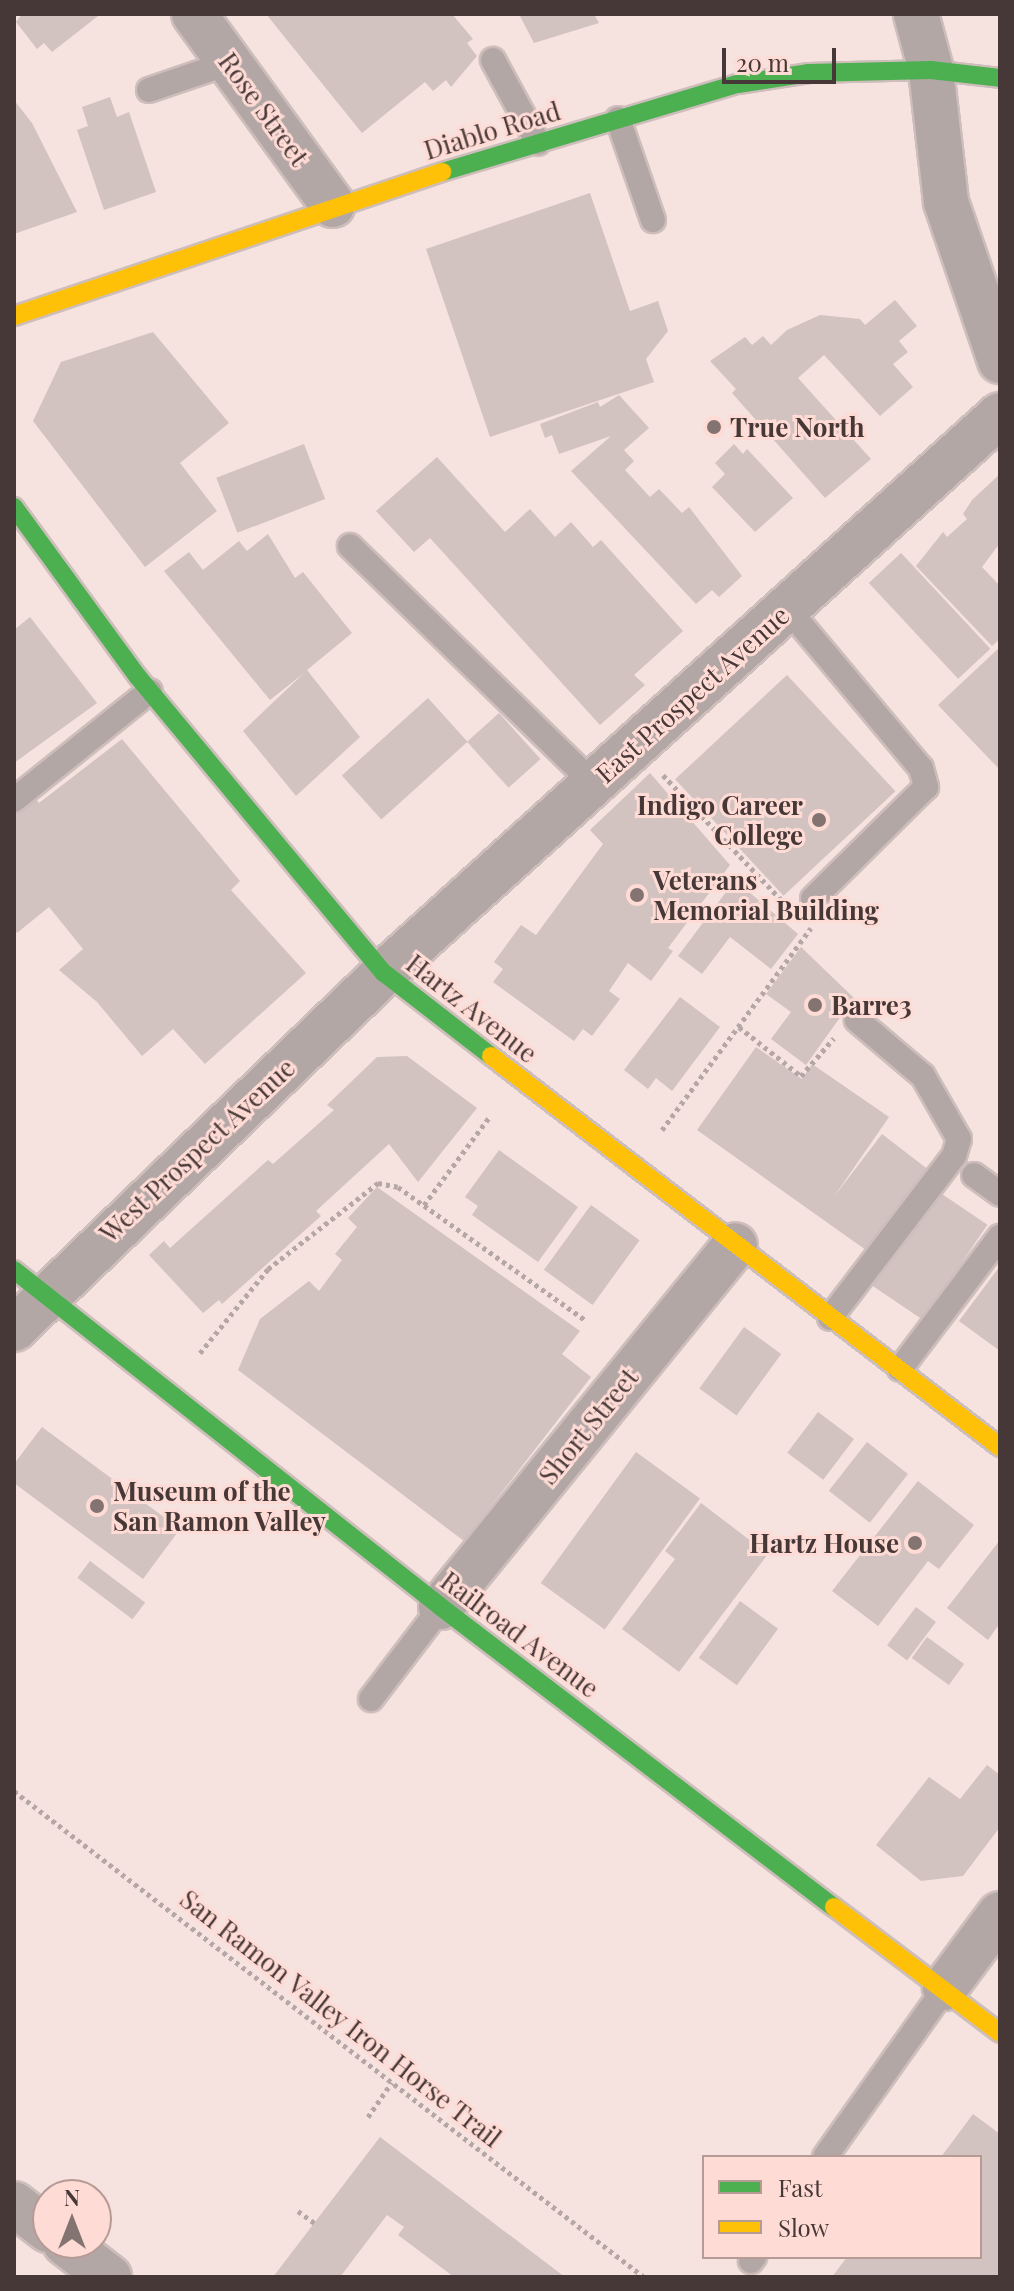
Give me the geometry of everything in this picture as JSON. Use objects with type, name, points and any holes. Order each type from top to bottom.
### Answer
[{"type":"street","name":"Rose Street","points":[[194,14],[333,205]]},
{"type":"street","points":[[916,14],[931,70],[946,202],[1000,361]]},
{"type":"street","name":"Diablo Road","points":[[14,316],[333,205],[738,84],[795,75],[931,70],[997,78]]},
{"type":"street","name":"East Prospect Avenue","points":[[384,973],[1000,415]]},
{"type":"street","name":"Hartz Avenue","points":[[14,507],[150,691],[384,973],[1000,1447]]},
{"type":"street","name":"West Prospect Avenue","points":[[14,1329],[29,1283],[384,973]]},
{"type":"street","name":"Short Street","points":[[441,1607],[735,1245]]},
{"type":"street","name":"Railroad Avenue","points":[[29,1283],[441,1607],[945,1988],[1000,2033]]},
{"type":"street","points":[[945,1988],[1000,1914]]},
{"type":"street","points":[[14,2204],[32,2218]]},
{"type":"street","points":[[86,2259],[109,2277]]},
{"type":"lane","points":[[493,60],[538,143]]},
{"type":"lane","points":[[149,90],[231,62]]},
{"type":"lane","points":[[618,119],[653,220]]},
{"type":"lane","points":[[350,546],[593,783]]},
{"type":"lane","points":[[787,608],[921,768],[926,787],[813,899]]},
{"type":"lane","points":[[14,800],[150,691]]},
{"type":"lane","points":[[830,1318],[954,1156],[959,1139],[923,1076],[857,1020]]},
{"type":"lane","points":[[974,1175],[1000,1194]]},
{"type":"lane","points":[[900,1369],[1000,1237]]},
{"type":"lane","points":[[371,1699],[441,1607]]},
{"type":"lane","points":[[826,2155],[945,1988]]},
{"type":"path","points":[[635,745],[812,929],[662,1130]]},
{"type":"path","points":[[787,906],[813,899]]},
{"type":"path","points":[[738,1027],[801,1076],[829,1042],[857,1020]]},
{"type":"path","points":[[424,1205],[490,1116]]},
{"type":"path","points":[[200,1353],[268,1269],[370,1185],[398,1187],[585,1320]]},
{"type":"path","name":"San Ramon Valley Iron Horse Trail","points":[[14,1791],[644,2277]]},
{"type":"path","points":[[368,2117],[392,2082]]},
{"type":"path","points":[[298,2211],[316,2224]]},
{"type":"building","points":[[22,14],[98,16],[52,52],[44,43],[37,49],[16,22]]},
{"type":"building","points":[[266,14],[452,14],[473,39],[467,43],[477,56],[451,87],[446,80],[433,91],[425,82],[362,133]]},
{"type":"building","points":[[519,14],[594,14],[599,23],[534,43]]},
{"type":"building","points":[[110,97],[117,117],[129,112],[156,192],[104,210],[77,130],[88,126],[82,107]]},
{"type":"building","points":[[14,100],[32,123],[77,212],[14,234]]},
{"type":"building","points":[[590,193],[630,311],[658,301],[668,331],[646,359],[654,382],[490,437],[426,249]]},
{"type":"building","points":[[895,300],[917,326],[899,341],[908,352],[893,364],[913,387],[880,416],[824,355],[798,378],[871,459],[825,498],[732,393],[736,389],[710,361],[745,337],[752,345],[763,336],[771,345],[787,330],[820,315],[860,319],[865,325]]},
{"type":"building","points":[[153,332],[229,423],[180,463],[217,511],[145,567],[33,421],[61,362]]},
{"type":"building","points":[[619,395],[649,428],[624,450],[634,461],[625,470],[650,497],[659,489],[682,513],[689,507],[742,576],[719,597],[712,590],[696,604],[571,471],[611,436],[559,454],[552,435],[545,438],[540,424],[598,402],[600,407]]},
{"type":"building","points":[[304,444],[325,499],[237,533],[216,478]]},
{"type":"building","points":[[734,444],[743,454],[747,449],[793,498],[755,532],[712,487],[725,474],[715,463]]},
{"type":"building","points":[[437,457],[505,532],[530,509],[555,537],[571,522],[593,547],[601,540],[683,631],[634,675],[645,685],[600,725],[430,538],[414,552],[376,511]]},
{"type":"building","points":[[1000,474],[1000,543],[982,567],[1000,586],[1000,639],[992,646],[916,566],[943,532],[947,537],[967,519],[963,514],[972,500]]},
{"type":"building","points":[[268,534],[295,578],[303,572],[352,633],[307,670],[360,737],[296,796],[243,731],[304,673],[270,700],[164,571],[189,552],[203,570],[239,541],[247,551]]},
{"type":"building","points":[[901,553],[990,649],[958,679],[869,583]]},
{"type":"building","points":[[30,617],[97,703],[14,763],[14,630]]},
{"type":"building","points":[[1000,647],[1000,770],[938,705]]},
{"type":"building","points":[[787,675],[895,791],[784,896],[675,779]]},
{"type":"building","points":[[428,698],[467,742],[381,819],[342,776]]},
{"type":"building","points":[[499,713],[540,759],[509,788],[467,742]]},
{"type":"building","points":[[122,739],[240,881],[231,890],[306,973],[205,1064],[173,1029],[142,1056],[97,1002],[59,970],[83,949],[49,907],[17,933],[14,929],[14,815],[35,798],[39,803]]},
{"type":"building","name":"Veterans Memorial Building","points":[[650,773],[730,865],[668,948],[673,951],[651,981],[628,963],[609,991],[620,999],[592,1036],[583,1029],[574,1041],[493,982],[503,969],[494,962],[521,925],[536,935],[603,844],[590,830]]},
{"type":"building","points":[[735,880],[798,934],[771,969],[730,937],[702,974],[678,956]]},
{"type":"building","name":"Barre3","points":[[801,947],[854,998],[806,1065],[771,1039],[791,1012],[766,994]]},
{"type":"building","points":[[680,997],[720,1027],[672,1091],[656,1078],[648,1089],[624,1070]]},
{"type":"building","points":[[756,1047],[802,1079],[812,1064],[889,1117],[833,1198],[882,1134],[934,1174],[873,1255],[697,1130]]},
{"type":"building","points":[[407,1056],[477,1108],[418,1182],[389,1144],[316,1211],[321,1216],[222,1304],[219,1300],[203,1313],[149,1255],[164,1241],[170,1248],[268,1160],[273,1164],[334,1110],[327,1105],[377,1057]]},
{"type":"building","points":[[499,1150],[578,1207],[538,1262],[472,1215],[478,1206],[465,1197]]},
{"type":"building","points":[[377,1187],[580,1331],[562,1354],[591,1377],[464,1541],[238,1370],[260,1319],[309,1281],[319,1291],[342,1260],[335,1254],[357,1227],[348,1218]]},
{"type":"building","points":[[936,1190],[987,1225],[923,1320],[872,1285]]},
{"type":"building","points":[[591,1205],[640,1240],[593,1305],[544,1270]]},
{"type":"building","points":[[1000,1266],[1000,1351],[959,1321]]},
{"type":"building","points":[[744,1327],[781,1354],[737,1416],[699,1388]]},
{"type":"building","points":[[818,1412],[854,1439],[823,1480],[787,1453]]},
{"type":"building","name":"Museum of the San Ramon Valley","points":[[42,1427],[180,1529],[143,1579],[14,1483],[14,1464]]},
{"type":"building","points":[[867,1442],[908,1474],[870,1523],[829,1491]]},
{"type":"building","points":[[636,1452],[700,1498],[605,1629],[541,1583]]},
{"type":"building","name":"Hartz House","points":[[918,1481],[974,1525],[939,1569],[928,1561],[878,1626],[832,1591]]},
{"type":"building","points":[[701,1503],[768,1554],[679,1672],[622,1629],[675,1559],[665,1551]]},
{"type":"building","points":[[1000,1540],[1000,1623],[988,1640],[947,1608]]},
{"type":"building","points":[[90,1561],[145,1603],[132,1619],[77,1578]]},
{"type":"building","points":[[740,1601],[778,1629],[737,1685],[699,1658]]},
{"type":"building","points":[[916,1607],[936,1622],[907,1660],[887,1645]]},
{"type":"building","points":[[927,1637],[964,1664],[949,1685],[912,1658]]},
{"type":"building","points":[[987,1765],[1000,1775],[1000,1827],[963,1876],[921,1881],[876,1845],[929,1777],[960,1799]]},
{"type":"building","points":[[973,2114],[1000,2134],[1000,2277],[832,2277],[846,2259],[982,2259],[982,2155],[942,2155]]},
{"type":"building","points":[[380,2137],[565,2277],[454,2277],[398,2235],[404,2227],[387,2215],[340,2277],[273,2277]]},
{"type":"traffic: fast","points":[[442,172],[738,84],[809,73],[931,70],[1000,78]]},
{"type":"traffic: fast","points":[[14,507],[138,677],[384,973],[491,1056]]},
{"type":"traffic: fast","points":[[14,1270],[441,1607],[834,1907]]},
{"type":"traffic: slow","points":[[14,316],[442,172]]},
{"type":"traffic: slow","points":[[491,1056],[1000,1447]]},
{"type":"traffic: slow","points":[[834,1907],[1000,2033]]},
{"type":"place","name":"True North","points":[[714,427]]},
{"type":"place","name":"Indigo Career College","points":[[819,820]]},
{"type":"place","name":"Veterans Memorial Building","points":[[637,895]]},
{"type":"place","name":"Barre3","points":[[815,1005]]},
{"type":"place","name":"Museum of the San Ramon Valley","points":[[97,1506]]},
{"type":"place","name":"Hartz House","points":[[915,1543]]}]
